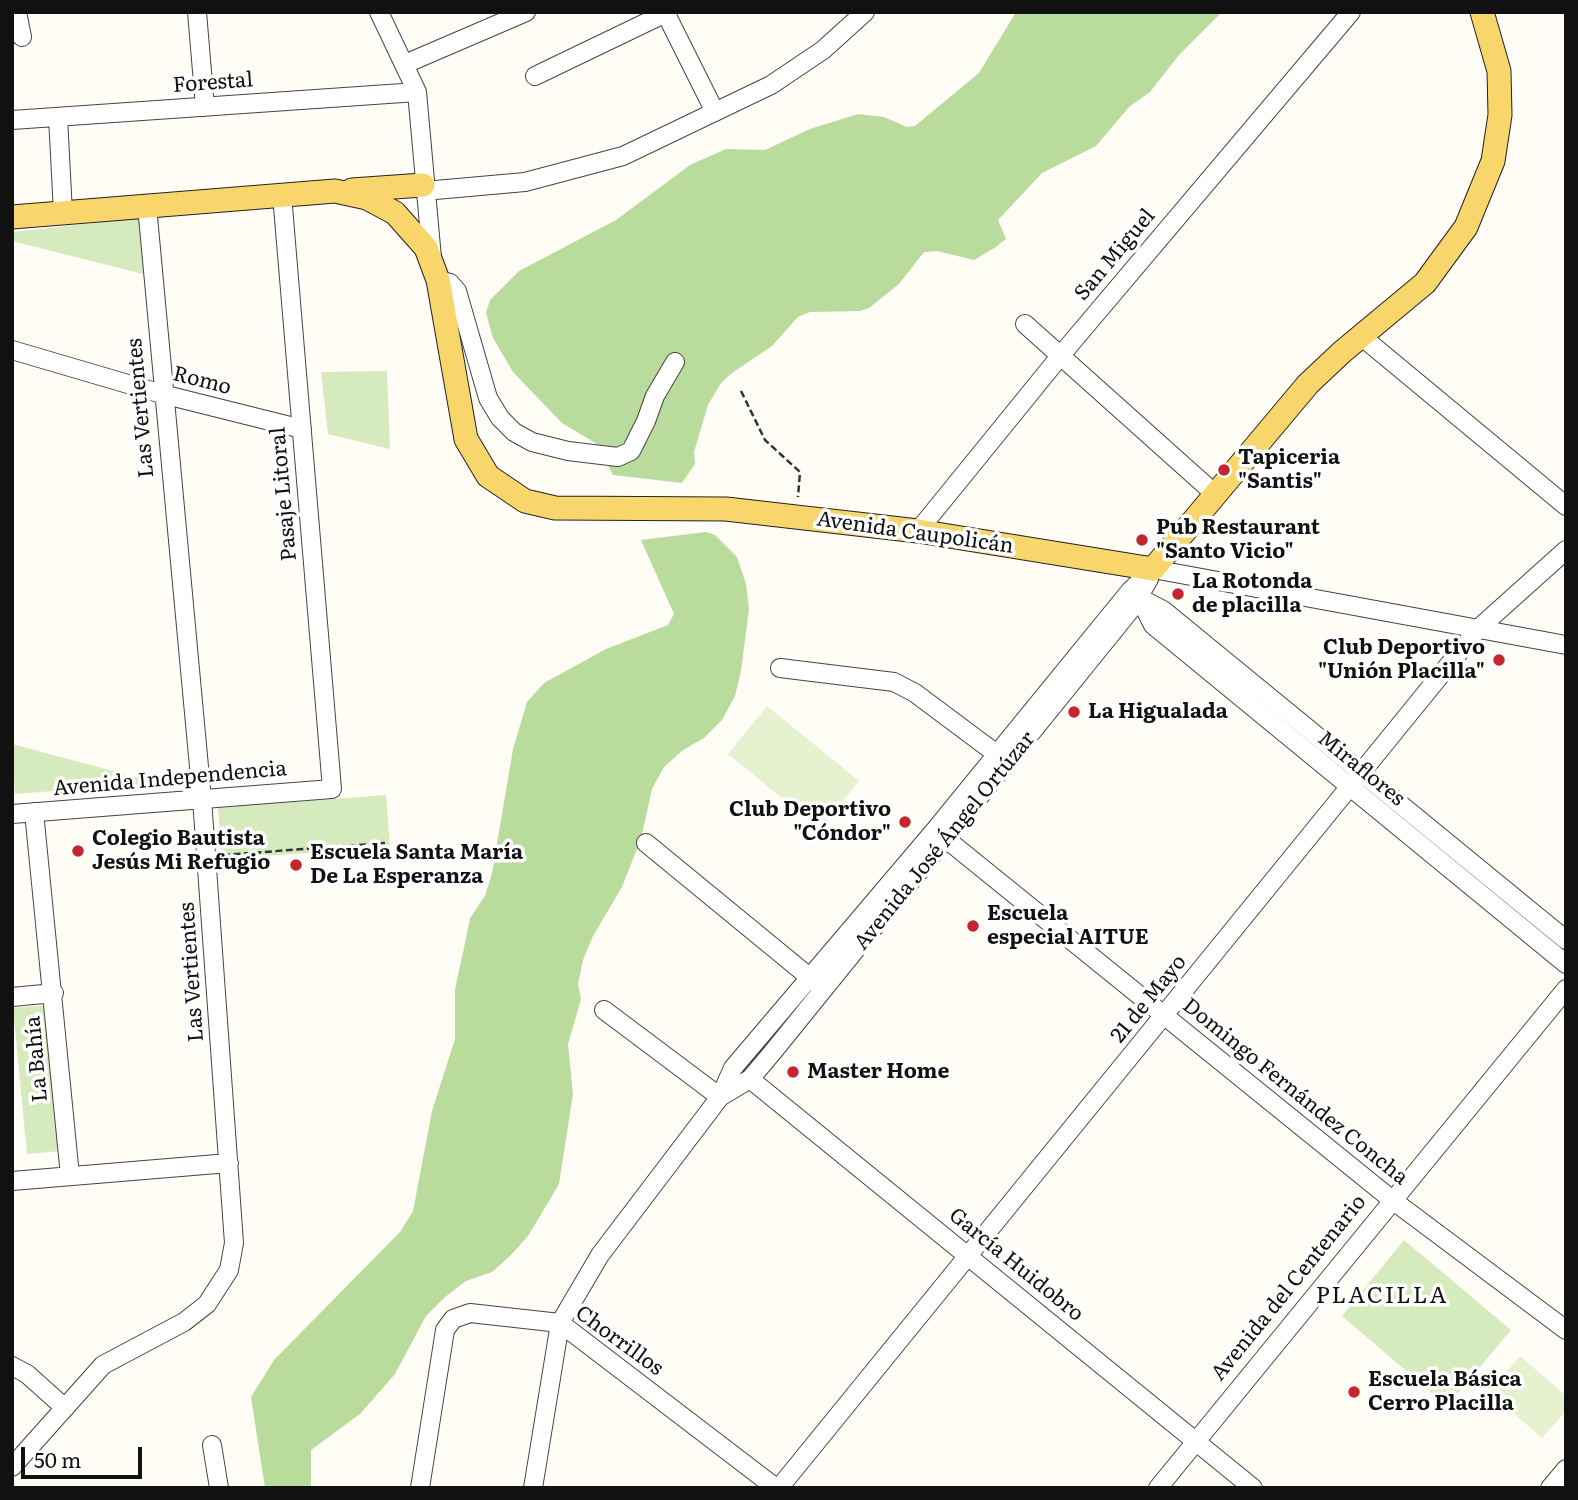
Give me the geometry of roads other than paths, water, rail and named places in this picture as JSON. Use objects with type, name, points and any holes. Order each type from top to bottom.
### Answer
[{"type":"main road","name":"Avenida José Ángel Ortúzar","points":[[1153,569],[1308,384],[1414,293],[1440,265],[1466,227],[1486,184],[1498,139],[1500,92],[1494,50],[1482,12]]},
{"type":"main road","points":[[12,218],[335,191],[424,188]]},
{"type":"main road","points":[[335,191],[367,198],[395,213],[418,236],[435,271]]},
{"type":"main road","name":"Avenida Caupolicán","points":[[435,271],[462,425],[479,464],[499,485],[525,501],[555,508],[726,509],[918,531],[1153,569]]},
{"type":"street","points":[[17,12],[22,37]]},
{"type":"street","points":[[197,12],[205,107]]},
{"type":"street","points":[[379,12],[417,92],[424,188],[435,271],[457,291],[488,398],[514,432],[540,445],[618,457],[631,451],[655,396],[675,362]]},
{"type":"street","points":[[405,64],[526,12]]},
{"type":"street","points":[[424,188],[525,182],[591,167],[655,143],[798,68],[865,12]]},
{"type":"street","name":"San Miguel","points":[[918,531],[1060,355],[1351,12]]},
{"type":"street","points":[[535,76],[666,13],[715,112]]},
{"type":"street","name":"Forestal","points":[[12,120],[417,92]]},
{"type":"street","points":[[58,117],[63,213]]},
{"type":"street","name":"Pasaje Litoral","points":[[282,195],[332,789]]},
{"type":"street","name":"Las Vertientes","points":[[12,1467],[103,1365],[184,1322],[216,1293],[229,1269],[234,1244],[202,799],[162,394],[147,206]]},
{"type":"street","points":[[1025,324],[1215,494]]},
{"type":"street","points":[[1361,336],[1566,506]]},
{"type":"street","name":"Romo","points":[[12,350],[162,394],[302,429]]},
{"type":"street","name":"21 de Mayo","points":[[778,1488],[1478,629],[1566,550]]},
{"type":"street","name":"Avenida José Ángel Ortúzar","points":[[720,1097],[750,1079],[825,989],[941,835],[1135,595],[1153,569]]},
{"type":"street","name":"Avenida Caupolicán","points":[[1153,569],[1566,645]]},
{"type":"street","name":"Miraflores","points":[[1135,595],[1163,610],[1363,771],[1566,940]]},
{"type":"street","name":"Miraflores","points":[[1135,595],[1153,625],[1566,964]]},
{"type":"street","points":[[780,668],[894,682],[915,693],[1002,758]]},
{"type":"street","name":"Avenida Independencia","points":[[12,814],[332,789]]},
{"type":"street","name":"La Bahía","points":[[34,812],[70,1176]]},
{"type":"street","name":"Avenida José Ángel Ortúzar","points":[[533,1488],[560,1323],[600,1255],[720,1097],[733,1068],[810,978],[941,835]]},
{"type":"street","name":"Domingo Fernández Concha","points":[[941,835],[1391,1199],[1566,1330]]},
{"type":"street","points":[[646,844],[825,989]]},
{"type":"street","name":"Avenida del Centenario","points":[[1158,1488],[1194,1440],[1391,1199],[1566,989]]},
{"type":"street","points":[[12,997],[54,993]]},
{"type":"street","points":[[604,1010],[720,1097]]},
{"type":"street","name":"García Huidobro","points":[[750,1079],[1253,1488]]},
{"type":"street","points":[[12,1181],[229,1163]]},
{"type":"street","name":"Chorrillos","points":[[420,1488],[445,1330],[453,1319],[470,1313],[560,1323],[778,1488]]},
{"type":"street","points":[[12,1366],[27,1374],[65,1408]]},
{"type":"street","points":[[212,1445],[219,1488]]},
{"type":"street","points":[[1550,1488],[1566,1469]]},
{"type":"place","name":"Tapiceria \"Santis\"","points":[[1224,470]]},
{"type":"place","name":"Pub Restaurant \"Santo Vicio\"","points":[[1142,540]]},
{"type":"place","name":"La Rotonda de placilla","points":[[1178,594]]},
{"type":"place","name":"Club Deportivo \"Unión Placilla\"","points":[[1499,660]]},
{"type":"place","name":"La Higualada","points":[[1074,712]]},
{"type":"place","name":"Club Deportivo \"Cóndor\"","points":[[905,822]]},
{"type":"place","name":"Colegio Bautista Jesús Mi Refugio","points":[[78,851]]},
{"type":"place","name":"Escuela Santa María De La Esperanza","points":[[296,865]]},
{"type":"place","name":"Escuela especial AITUE","points":[[973,926]]},
{"type":"place","name":"Master Home","points":[[793,1072]]},
{"type":"place","name":"Escuela Básica Cerro Placilla","points":[[1354,1392]]},
{"type":"district","name":"PLACILLA","points":[[1382,1296]]}]
